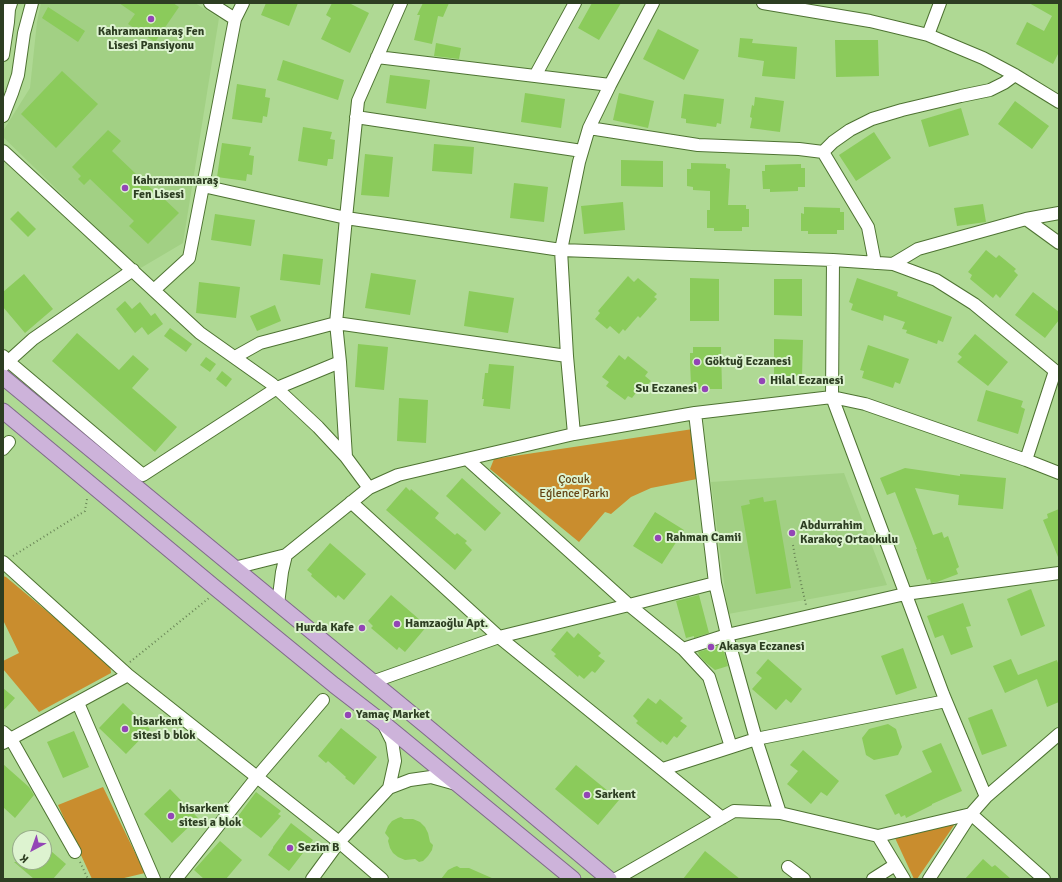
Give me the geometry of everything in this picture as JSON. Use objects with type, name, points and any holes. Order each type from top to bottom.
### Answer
[{"type":"main road","points":[[3,377],[608,879]]},
{"type":"main road","points":[[3,411],[219,591],[334,685],[382,722],[573,879]]},
{"type":"street","points":[[3,116],[18,75],[24,33],[32,3]]},
{"type":"street","points":[[210,3],[235,19]]},
{"type":"street","points":[[154,290],[188,258],[235,19],[243,3]]},
{"type":"street","points":[[346,457],[336,323],[356,117],[358,101],[401,3]]},
{"type":"street","points":[[535,76],[575,3]]},
{"type":"street","points":[[574,434],[567,356],[561,250],[578,162],[589,128],[653,3]]},
{"type":"street","points":[[763,3],[870,21],[928,35],[983,58],[1015,75],[1059,102]]},
{"type":"street","points":[[928,35],[940,3]]},
{"type":"street","points":[[3,55],[8,22],[8,7]]},
{"type":"street","points":[[377,57],[610,85]]},
{"type":"street","points":[[589,128],[698,145],[799,149],[823,152],[850,130],[872,119],[902,110],[990,90],[1004,83],[1015,75]]},
{"type":"street","points":[[356,117],[582,151]]},
{"type":"street","points":[[3,151],[200,333],[277,388],[318,427],[346,457],[369,488]]},
{"type":"street","points":[[823,152],[868,227],[875,263]]},
{"type":"street","points":[[203,186],[346,218],[561,250],[833,260],[893,264],[936,280],[974,304],[1057,372],[1026,460]]},
{"type":"street","points":[[893,264],[918,249],[1026,219],[1059,213]]},
{"type":"street","points":[[1026,219],[1059,243]]},
{"type":"street","points":[[833,260],[832,397],[946,701],[986,797]]},
{"type":"street","points":[[133,270],[33,339],[5,361],[143,475],[277,388],[340,362]]},
{"type":"street","points":[[235,357],[260,343],[336,323],[567,356]]},
{"type":"street","points":[[234,568],[286,555],[369,488],[398,475],[574,434],[695,413],[832,397],[865,404],[1026,460],[1059,474]]},
{"type":"street","points":[[695,413],[715,582],[727,635],[756,739],[780,813]]},
{"type":"street","points":[[467,459],[630,605],[683,649],[709,677],[731,747]]},
{"type":"street","points":[[351,502],[499,637],[722,818]]},
{"type":"street","points":[[278,604],[282,572],[286,555]]},
{"type":"street","points":[[6,560],[125,672],[339,842],[382,879]]},
{"type":"street","points":[[683,649],[727,635],[905,594],[1059,573]]},
{"type":"street","points":[[372,682],[499,637],[630,605],[715,582]]},
{"type":"street","points":[[75,852],[6,738],[78,702],[125,672]]},
{"type":"street","points":[[176,879],[257,778],[323,700]]},
{"type":"street","points":[[662,768],[756,739],[946,701]]},
{"type":"street","points":[[78,702],[154,879]]},
{"type":"street","points":[[382,722],[392,741],[396,761],[389,788]]},
{"type":"street","points":[[929,879],[971,814],[986,797],[1059,734]]},
{"type":"street","points":[[312,879],[339,842],[389,788],[410,780],[431,777],[460,786]]},
{"type":"street","points":[[616,879],[734,811],[780,813],[878,836],[971,814]]},
{"type":"street","points":[[971,814],[1044,879]]},
{"type":"street","points":[[878,836],[904,879]]},
{"type":"street","points":[[873,879],[895,865]]},
{"type":"street","points":[[788,867],[804,879]]},
{"type":"path","points":[[6,560],[85,511],[88,483]]},
{"type":"path","points":[[793,545],[794,557],[808,616]]},
{"type":"path","points":[[125,672],[219,591]]},
{"type":"path","points":[[75,852],[88,879]]},
{"type":"shaded area","points":[[41,3],[195,3],[219,18],[183,243],[139,269],[3,137],[3,131],[30,88],[37,22]]},
{"type":"shaded area","name":"Abdurrahim Karakoç Ortaokulu","points":[[844,473],[887,585],[728,614],[711,482]]},
{"type":"green space","name":"Çocuk Eğlence Parkı","points":[[693,429],[697,479],[651,488],[631,497],[611,514],[605,512],[579,542],[490,469],[494,459]]},
{"type":"green space","points":[[3,576],[110,664],[111,673],[39,712],[3,669],[3,661],[19,653],[3,620]]},
{"type":"green space","points":[[103,787],[145,873],[120,879],[92,879],[58,805]]},
{"type":"green space","points":[[957,821],[917,879],[914,879],[895,838]]},
{"type":"building","name":"Kahramanmaraş Fen Lisesi Pansiyonu","points":[[119,3],[173,3],[179,7],[155,42],[128,24],[135,14]]},
{"type":"building","points":[[266,3],[298,3],[289,26],[261,15]]},
{"type":"building","points":[[332,3],[349,3],[369,13],[350,53],[321,39],[331,18],[326,15]]},
{"type":"building","points":[[423,3],[449,3],[443,17],[438,16],[432,44],[414,40],[420,15],[417,15]]},
{"type":"building","points":[[592,3],[621,3],[599,40],[578,28]]},
{"type":"building","points":[[1029,3],[1059,3],[1059,52],[1053,64],[1016,44],[1027,22],[1044,31],[1052,16]]},
{"type":"building","points":[[48,7],[85,31],[78,42],[42,18]]},
{"type":"building","points":[[658,29],[699,50],[684,80],[643,59]]},
{"type":"building","points":[[740,38],[753,39],[752,43],[797,47],[795,79],[762,76],[764,61],[738,57]]},
{"type":"building","points":[[835,40],[878,40],[879,76],[836,77]]},
{"type":"building","points":[[436,43],[461,48],[459,59],[434,56]]},
{"type":"building","points":[[283,60],[344,80],[338,100],[277,80]]},
{"type":"building","points":[[62,71],[98,104],[56,148],[21,114]]},
{"type":"building","points":[[390,75],[430,80],[426,109],[386,103]]},
{"type":"building","points":[[237,84],[266,89],[265,97],[270,98],[267,117],[263,116],[262,123],[232,119]]},
{"type":"building","points":[[525,93],[565,99],[561,128],[521,122]]},
{"type":"building","points":[[619,93],[654,101],[648,128],[613,120]]},
{"type":"building","points":[[684,94],[724,99],[721,124],[717,123],[716,127],[686,123],[686,119],[681,118]]},
{"type":"building","points":[[755,97],[784,101],[780,132],[750,128],[752,118],[750,117],[752,105],[754,106]]},
{"type":"building","points":[[1015,101],[1049,126],[1032,149],[998,124]]},
{"type":"building","points":[[961,108],[969,135],[929,147],[921,120]]},
{"type":"building","points":[[303,127],[332,132],[330,139],[335,140],[333,159],[328,159],[327,166],[298,161]]},
{"type":"building","name":"Kahramanmaraş Fen Lisesi","points":[[108,130],[121,141],[112,151],[179,213],[148,244],[129,226],[134,221],[90,179],[84,185],[78,179],[81,176],[72,167]]},
{"type":"building","points":[[874,132],[891,158],[856,181],[839,155]]},
{"type":"building","points":[[222,143],[251,147],[249,155],[254,156],[252,175],[247,174],[246,181],[217,177]]},
{"type":"building","points":[[434,144],[474,147],[472,174],[432,171]]},
{"type":"building","points":[[365,154],[393,157],[389,197],[361,195]]},
{"type":"building","points":[[621,160],[663,161],[663,187],[621,186]]},
{"type":"building","points":[[691,163],[726,164],[726,168],[730,169],[728,205],[746,205],[746,209],[749,209],[749,227],[742,227],[742,231],[714,231],[714,228],[707,228],[707,210],[710,210],[710,191],[693,190],[693,187],[687,186],[687,169],[691,169]]},
{"type":"building","points":[[801,164],[801,168],[805,168],[805,187],[798,187],[798,191],[770,192],[770,189],[763,189],[762,171],[765,171],[765,165]]},
{"type":"building","points":[[514,183],[548,187],[544,222],[510,218]]},
{"type":"building","points":[[623,202],[625,230],[584,234],[581,206]]},
{"type":"building","points":[[983,204],[986,222],[957,226],[954,208]]},
{"type":"building","points":[[804,207],[840,208],[840,212],[844,212],[844,230],[837,230],[837,234],[808,234],[808,231],[801,231],[801,213],[804,214]]},
{"type":"building","points":[[18,211],[36,229],[28,237],[10,219]]},
{"type":"building","points":[[215,214],[255,220],[251,246],[211,240]]},
{"type":"building","points":[[986,250],[996,258],[999,255],[1016,269],[1014,271],[1018,275],[1000,298],[996,294],[993,298],[970,279],[972,275],[968,272]]},
{"type":"building","points":[[283,254],[323,259],[320,285],[280,280]]},
{"type":"building","points":[[371,273],[416,280],[410,315],[365,308]]},
{"type":"building","points":[[24,274],[53,309],[25,333],[3,307],[3,292]]},
{"type":"building","points":[[628,276],[634,282],[638,278],[657,294],[654,297],[657,299],[640,318],[638,316],[625,331],[623,329],[619,334],[610,326],[607,329],[595,319],[600,313],[598,311]]},
{"type":"building","points":[[690,278],[719,279],[719,321],[690,321]]},
{"type":"building","points":[[857,278],[898,292],[897,296],[952,317],[943,342],[938,340],[937,344],[906,333],[907,330],[902,329],[905,322],[884,315],[883,321],[851,310],[853,304],[849,302]]},
{"type":"building","points":[[774,279],[802,279],[802,316],[774,315]]},
{"type":"building","points":[[199,282],[240,287],[236,318],[196,313]]},
{"type":"building","points":[[469,291],[514,298],[508,333],[464,326]]},
{"type":"building","points":[[1033,292],[1059,312],[1059,320],[1045,338],[1015,315]]},
{"type":"building","points":[[125,301],[132,309],[140,302],[151,316],[155,313],[163,324],[148,335],[142,327],[135,333],[116,309]]},
{"type":"building","points":[[275,305],[281,321],[257,331],[250,316]]},
{"type":"building","points":[[170,328],[192,344],[186,352],[164,336]]},
{"type":"building","points":[[77,333],[119,370],[133,355],[149,369],[132,388],[177,427],[155,452],[52,361]]},
{"type":"building","points":[[975,334],[1008,362],[988,386],[957,362],[962,357],[958,354]]},
{"type":"building","points":[[774,339],[803,340],[802,376],[774,376]]},
{"type":"building","points":[[358,344],[388,347],[384,390],[355,387]]},
{"type":"building","points":[[868,345],[909,359],[900,384],[895,382],[893,388],[862,378],[864,371],[860,370]]},
{"type":"building","points":[[693,347],[721,347],[722,389],[694,389],[694,384],[691,384],[690,363],[690,353],[693,353]]},
{"type":"building","points":[[619,355],[625,360],[628,356],[648,372],[645,376],[651,381],[641,392],[638,390],[632,398],[628,396],[625,400],[606,386],[609,382],[602,377]]},
{"type":"building","points":[[206,357],[216,364],[210,372],[200,365]]},
{"type":"building","points":[[489,364],[514,366],[510,409],[483,406],[484,399],[482,399],[485,373],[488,373]]},
{"type":"building","points":[[222,371],[232,379],[226,387],[216,379]]},
{"type":"building","points":[[986,390],[1023,401],[1021,407],[1025,409],[1018,434],[977,421]]},
{"type":"building","points":[[399,398],[428,400],[426,443],[397,441]]},
{"type":"building","points":[[905,468],[960,476],[960,474],[1006,478],[1003,509],[958,505],[959,495],[915,488],[933,535],[942,532],[944,538],[948,536],[959,567],[956,569],[958,574],[937,582],[931,583],[930,579],[927,580],[895,492],[887,495],[880,478]]},
{"type":"building","points":[[462,478],[501,513],[485,531],[446,496]]},
{"type":"building","points":[[406,487],[410,491],[411,489],[439,513],[435,518],[455,535],[457,533],[467,541],[465,543],[472,550],[455,570],[386,510]]},
{"type":"building","points":[[763,497],[764,502],[776,500],[791,588],[756,594],[741,506],[750,504],[749,500]]},
{"type":"building","points":[[1059,509],[1058,557],[1043,520],[1048,518],[1047,514]]},
{"type":"building","name":"Rahman Camii","points":[[655,512],[684,530],[662,564],[633,546]]},
{"type":"building","points":[[330,543],[366,574],[344,600],[338,595],[336,598],[311,576],[312,574],[307,570]]},
{"type":"building","points":[[1031,589],[1045,626],[1021,636],[1007,599]]},
{"type":"building","name":"Hamzaoğlu Apt.","points":[[391,595],[427,626],[405,652],[399,647],[397,650],[371,628],[373,626],[368,621]]},
{"type":"building","points":[[699,595],[709,633],[694,638],[694,636],[686,638],[676,601]]},
{"type":"building","points":[[963,603],[971,626],[966,627],[973,647],[951,655],[943,635],[935,638],[927,616]]},
{"type":"building","points":[[567,631],[574,638],[578,633],[601,653],[598,656],[605,661],[595,673],[592,671],[584,679],[579,675],[578,677],[554,656],[556,654],[551,650]]},
{"type":"building","points":[[722,645],[728,666],[715,670],[705,662],[698,652]]},
{"type":"building","points":[[903,648],[917,688],[896,695],[881,656]]},
{"type":"building","points":[[768,659],[802,689],[791,703],[786,699],[776,710],[752,689],[762,678],[756,673]]},
{"type":"building","points":[[1011,659],[1018,675],[1057,660],[1059,666],[1059,702],[1047,707],[1037,679],[1005,693],[993,666]]},
{"type":"building","points":[[3,688],[15,698],[3,711]]},
{"type":"building","points":[[648,698],[656,704],[660,699],[683,718],[680,721],[687,726],[677,738],[674,736],[667,745],[662,741],[661,743],[636,723],[638,721],[633,716]]},
{"type":"building","name":"hisarkent sitesi b blok","points":[[123,703],[150,729],[126,754],[99,728]]},
{"type":"building","points":[[992,709],[1007,746],[982,755],[968,718]]},
{"type":"building","points":[[888,724],[896,729],[902,747],[898,755],[874,760],[866,755],[862,738],[869,729]]},
{"type":"building","points":[[341,728],[377,757],[354,785],[328,761],[326,763],[318,756]]},
{"type":"building","points":[[74,731],[89,767],[63,778],[47,742]]},
{"type":"building","points":[[941,743],[962,791],[932,804],[906,818],[905,815],[901,817],[899,813],[895,815],[885,795],[932,772],[922,751]]},
{"type":"building","points":[[803,750],[839,781],[827,796],[821,792],[811,804],[787,784],[798,771],[790,765]]},
{"type":"building","points":[[3,764],[29,787],[34,795],[15,818],[3,807]]},
{"type":"building","name":"Sarkent","points":[[576,765],[619,800],[598,825],[555,789]]},
{"type":"building","name":"hisarkent sitesi a blok","points":[[170,789],[198,818],[172,843],[144,814]]},
{"type":"building","points":[[256,792],[281,811],[278,814],[281,816],[261,838],[236,819]]},
{"type":"building","points":[[401,817],[420,822],[428,833],[430,842],[433,845],[432,850],[423,861],[419,862],[415,859],[405,860],[393,853],[390,848],[388,841],[389,838],[385,833],[392,821]]},
{"type":"building","name":"Sezim B","points":[[291,823],[313,840],[289,871],[268,855]]},
{"type":"building","points":[[220,841],[242,860],[226,879],[204,879],[194,870]]},
{"type":"building","points":[[705,851],[740,879],[683,879]]},
{"type":"building","points":[[52,852],[66,864],[53,879],[34,879],[23,870],[52,870]]},
{"type":"building","points":[[983,859],[992,867],[995,865],[1011,879],[965,879]]},
{"type":"building","points":[[457,866],[460,868],[469,868],[494,879],[441,879],[448,870]]},
{"type":"place","name":"Kahramanmaraş Fen Lisesi Pansiyonu","points":[[151,19]]},
{"type":"place","name":"Kahramanmaraş Fen Lisesi","points":[[125,188]]},
{"type":"place","name":"Göktuğ Eczanesi","points":[[697,362]]},
{"type":"place","name":"Hilal Eczanesi","points":[[762,381]]},
{"type":"place","name":"Su Eczanesi","points":[[705,389]]},
{"type":"place","name":"Abdurrahim Karakoç Ortaokulu","points":[[792,533]]},
{"type":"place","name":"Rahman Camii","points":[[658,538]]},
{"type":"place","name":"Hamzaoğlu Apt.","points":[[397,624]]},
{"type":"place","name":"Hurda Kafe","points":[[362,628]]},
{"type":"place","name":"Akasya Eczanesi","points":[[711,647]]},
{"type":"place","name":"Yamaç Market","points":[[348,715]]},
{"type":"place","name":"hisarkent sitesi b blok","points":[[125,729]]},
{"type":"place","name":"Sarkent","points":[[587,795]]},
{"type":"place","name":"hisarkent sitesi a blok","points":[[171,816]]},
{"type":"place","name":"Sezim B","points":[[290,848]]}]
